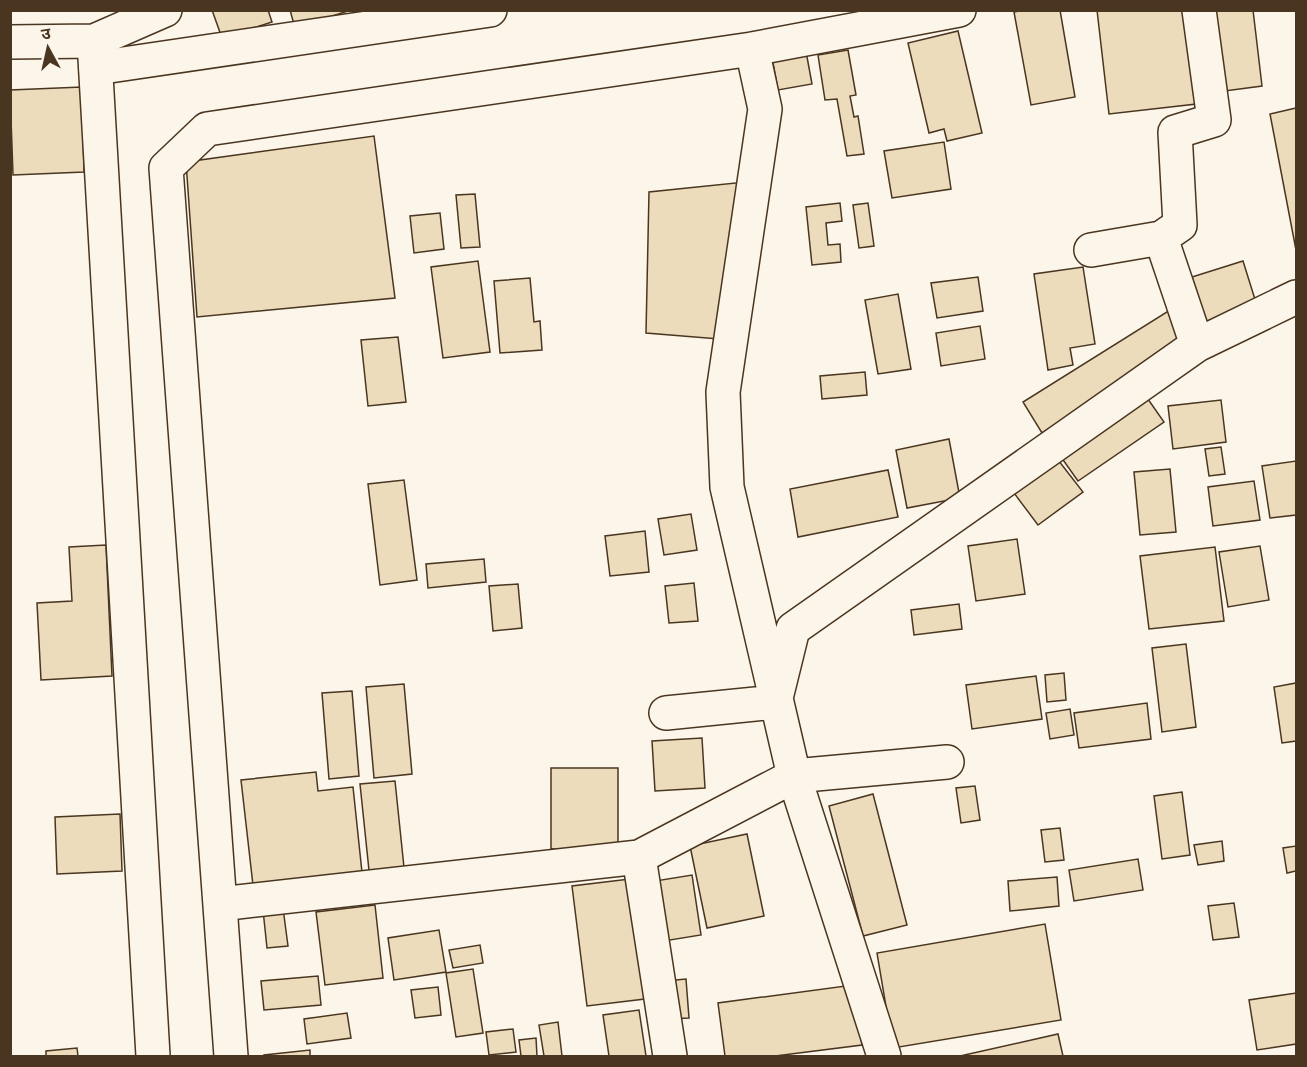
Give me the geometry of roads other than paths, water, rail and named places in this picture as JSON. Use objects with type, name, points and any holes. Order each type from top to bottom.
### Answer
[{"type":"street","points":[[95,54],[165,10]]},
{"type":"street","points":[[10,42],[95,54],[490,10]]},
{"type":"street","points":[[231,1056],[166,168],[207,129],[752,49],[959,10]]},
{"type":"street","points":[[1091,250],[1161,238],[1180,225],[1175,132],[1214,120],[1199,10]]},
{"type":"street","points":[[752,49],[765,109],[723,392],[727,487],[794,776],[884,1056]]},
{"type":"street","points":[[95,54],[153,1056]]},
{"type":"street","points":[[1161,238],[1197,345]]},
{"type":"street","points":[[775,702],[793,629],[1197,345],[1296,297]]},
{"type":"street","points":[[666,713],[775,702]]},
{"type":"street","points":[[220,904],[639,857],[794,776],[947,762]]},
{"type":"street","points":[[639,857],[670,1056]]}]
